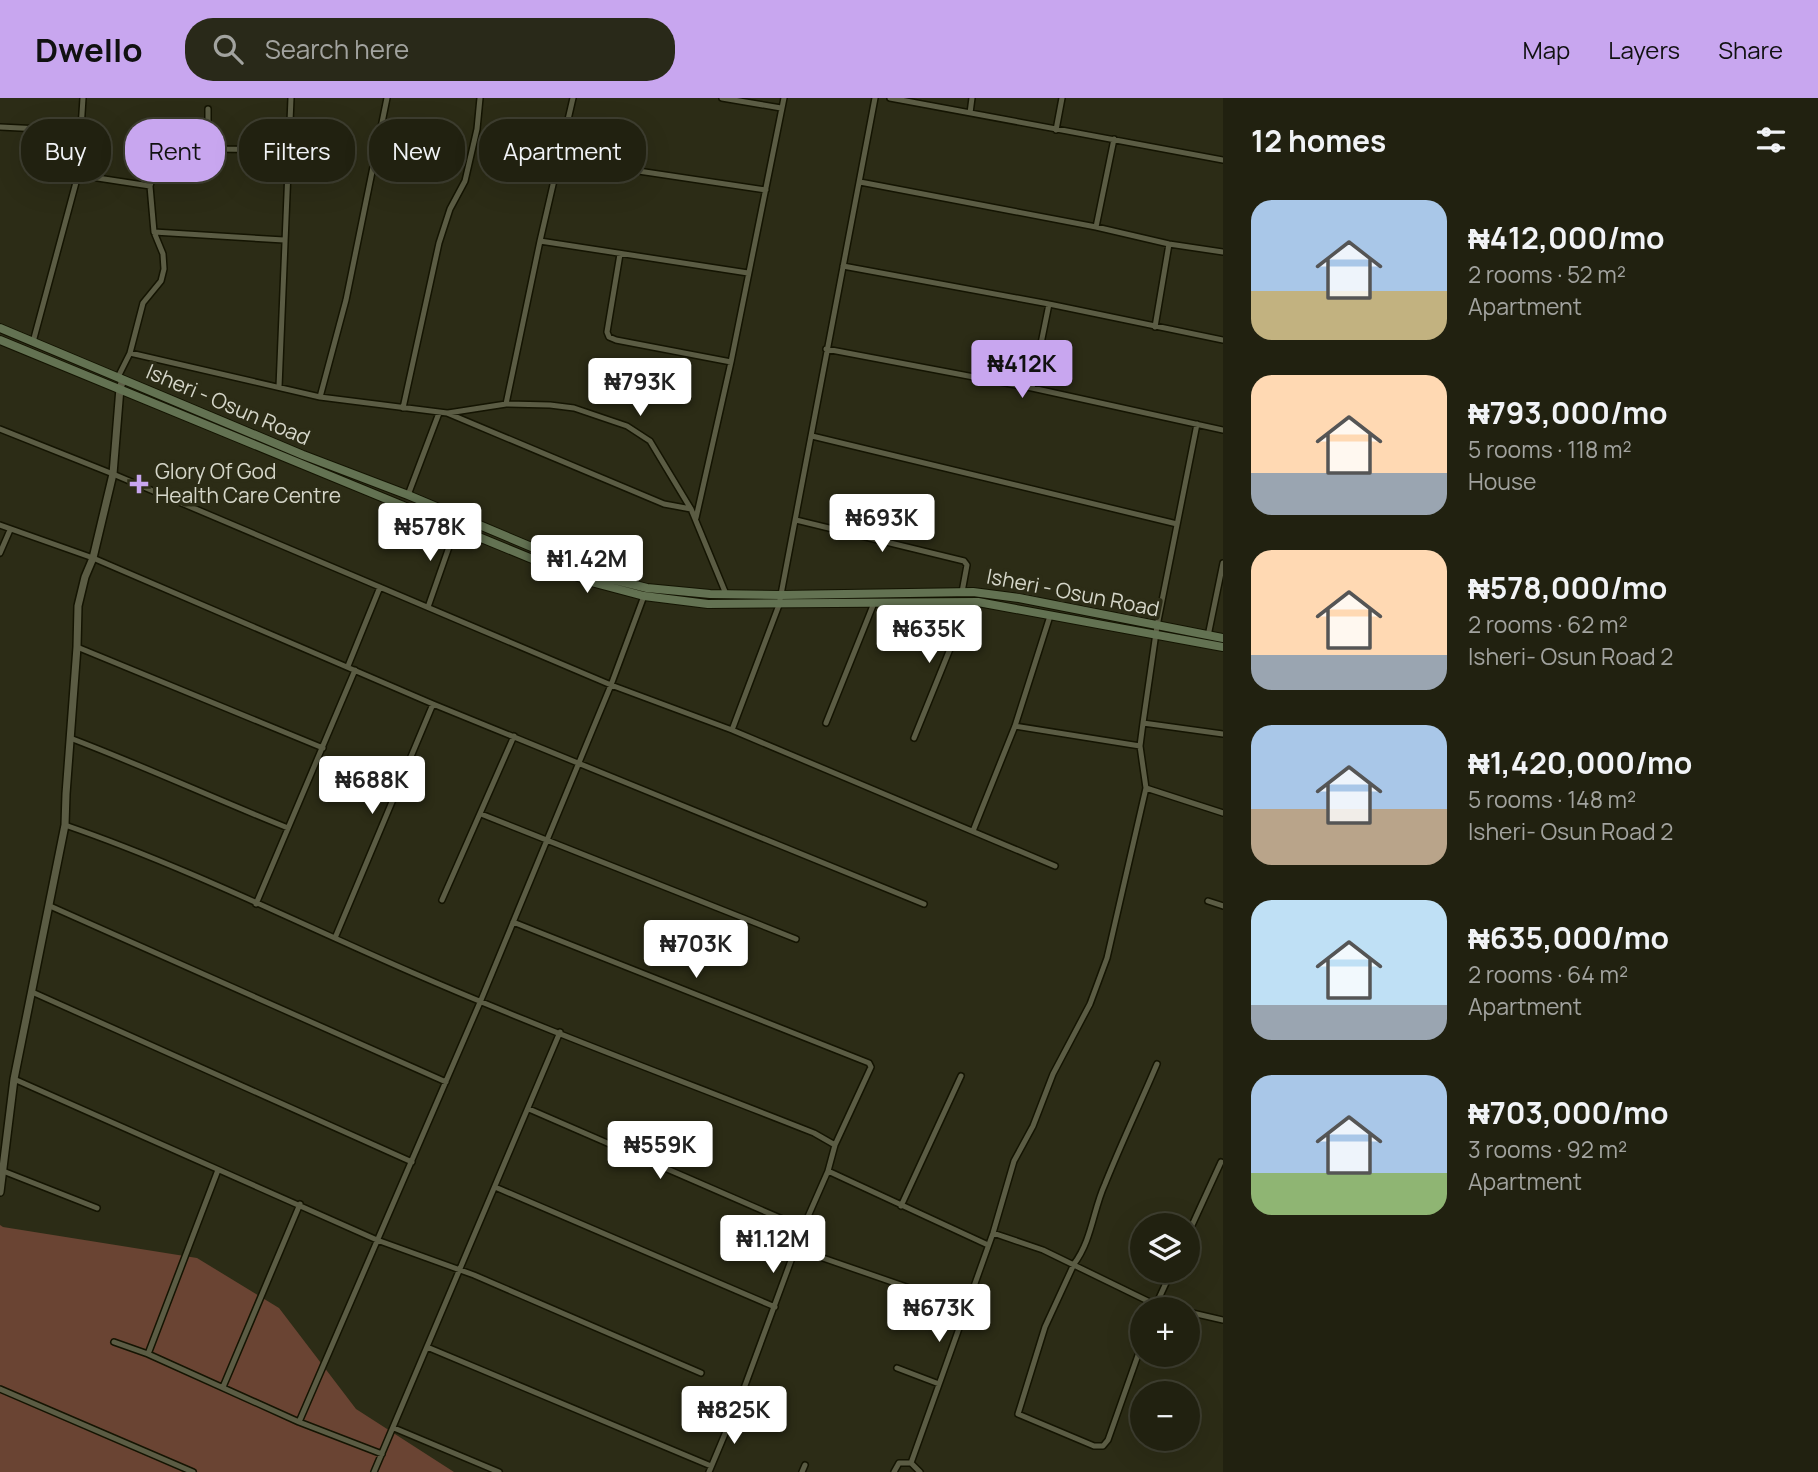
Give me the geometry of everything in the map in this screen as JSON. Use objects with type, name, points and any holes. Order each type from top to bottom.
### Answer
[{"type":"main road","name":"Isheri - Osun Road","points":[[0,328],[120,381],[408,495],[603,577],[647,588],[726,594],[962,592],[1019,598],[1157,630],[1223,638]]},
{"type":"main road","points":[[0,340],[120,381],[559,570],[645,596],[708,604],[969,602],[1157,630],[1223,647]]},
{"type":"street","points":[[82,119],[83,98]]},
{"type":"street","points":[[289,119],[291,98]]},
{"type":"street","points":[[320,397],[346,300],[387,98]]},
{"type":"street","points":[[403,408],[439,243],[450,209],[465,181],[477,129],[480,98]]},
{"type":"street","points":[[568,119],[573,98]]},
{"type":"street","points":[[722,98],[781,108]]},
{"type":"street","points":[[696,518],[731,362],[784,98]]},
{"type":"street","points":[[732,730],[779,605],[875,98]]},
{"type":"street","points":[[890,98],[1223,160]]},
{"type":"street","points":[[970,113],[972,98]]},
{"type":"street","points":[[1056,130],[1062,98]]},
{"type":"street","points":[[208,109],[208,145],[211,149],[239,149]]},
{"type":"street","points":[[0,127],[21,128]]},
{"type":"street","points":[[1096,227],[1114,139]]},
{"type":"street","points":[[646,172],[766,190]]},
{"type":"street","points":[[111,180],[150,186]]},
{"type":"street","points":[[33,342],[76,182]]},
{"type":"street","points":[[0,1192],[14,1079],[65,825],[78,606],[93,558],[113,474],[120,381],[142,303],[161,281],[164,269],[163,254],[154,232],[151,182]]},
{"type":"street","points":[[279,387],[286,182]]},
{"type":"street","points":[[506,404],[553,182]]},
{"type":"street","points":[[860,182],[1096,227],[1169,244],[1223,252]]},
{"type":"street","points":[[154,232],[284,240]]},
{"type":"street","points":[[540,241],[748,273]]},
{"type":"street","points":[[1155,327],[1169,244]]},
{"type":"street","points":[[620,254],[607,332],[609,337],[731,362]]},
{"type":"street","points":[[842,266],[1049,304],[1223,340]]},
{"type":"street","points":[[1032,388],[1049,304]]},
{"type":"street","points":[[826,349],[1032,388],[1223,430]]},
{"type":"street","points":[[130,353],[320,397],[447,413],[664,504],[691,509]]},
{"type":"street","points":[[447,413],[506,404],[550,405],[574,408],[627,426],[650,441],[691,509],[726,594]]},
{"type":"street","points":[[408,495],[439,412]]},
{"type":"street","points":[[911,1463],[993,1233],[1014,1161],[1090,1004],[1107,958],[1146,788],[1140,746],[1143,723],[1157,630],[1197,424]]},
{"type":"street","points":[[0,429],[113,474],[611,685],[732,730],[1055,866]]},
{"type":"street","points":[[811,436],[1177,524]]},
{"type":"street","points":[[796,520],[964,561],[968,570],[962,592]]},
{"type":"street","points":[[0,525],[93,558],[433,704],[924,904]]},
{"type":"street","points":[[428,607],[456,527]]},
{"type":"street","points":[[0,553],[10,530]]},
{"type":"street","points":[[1208,636],[1223,563]]},
{"type":"street","points":[[348,666],[380,587]]},
{"type":"street","points":[[299,1422],[481,1000],[645,596]]},
{"type":"street","points":[[914,738],[969,602]]},
{"type":"street","points":[[826,723],[874,603]]},
{"type":"street","points":[[973,831],[1015,726],[1050,616]]},
{"type":"street","points":[[77,647],[323,748]]},
{"type":"street","points":[[256,904],[355,670]]},
{"type":"street","points":[[335,938],[433,704]]},
{"type":"street","points":[[1143,723],[1223,734]]},
{"type":"street","points":[[1015,726],[1140,746]]},
{"type":"street","points":[[442,900],[514,736]]},
{"type":"street","points":[[70,738],[116,754],[195,791],[288,828]]},
{"type":"street","points":[[1146,788],[1223,813]]},
{"type":"street","points":[[481,814],[796,939]]},
{"type":"street","points":[[65,825],[183,869],[256,904],[481,1000],[814,1133],[835,1145]]},
{"type":"street","points":[[1208,901],[1223,906]]},
{"type":"street","points":[[50,906],[446,1082]]},
{"type":"street","points":[[428,1347],[710,1469],[775,1307],[803,1228],[828,1171],[835,1145],[871,1067],[869,1063],[513,922]]},
{"type":"street","points":[[32,992],[412,1162]]},
{"type":"street","points":[[374,1472],[560,1032]]},
{"type":"street","points":[[1134,1367],[1108,1440],[1103,1446],[1094,1446],[1018,1414],[1045,1327],[1074,1264],[1081,1255],[1104,1186],[1157,1064]]},
{"type":"street","points":[[901,1206],[961,1076]]},
{"type":"street","points":[[14,1079],[377,1240],[460,1270],[606,1330],[701,1373]]},
{"type":"street","points":[[529,1109],[803,1228]]},
{"type":"street","points":[[1198,1213],[1221,1162]]},
{"type":"street","points":[[148,1354],[218,1170]]},
{"type":"street","points":[[3,1171],[97,1208]]},
{"type":"street","points":[[828,1171],[988,1245]]},
{"type":"street","points":[[495,1187],[775,1307]]},
{"type":"street","points":[[223,1387],[300,1204]]},
{"type":"street","points":[[993,1233],[1028,1244],[1074,1264],[1136,1297]]},
{"type":"street","points":[[797,1249],[967,1308]]},
{"type":"street","points":[[1200,1315],[1223,1320]]},
{"type":"street","points":[[114,1342],[148,1354],[299,1422],[382,1454]]},
{"type":"street","points":[[898,1368],[939,1384]]},
{"type":"street","points":[[0,1390],[193,1472]]},
{"type":"street","points":[[394,1428],[499,1472]]},
{"type":"street","points":[[894,1472],[899,1463],[911,1463],[920,1472]]},
{"type":"street","points":[[802,1472],[806,1465]]},
{"type":"shaded area","points":[[0,1225],[197,1258],[279,1308],[356,1409],[454,1472],[0,1472]]},
{"type":"place","name":"Glory Of God Health Care Centre","points":[[139,484]]}]
